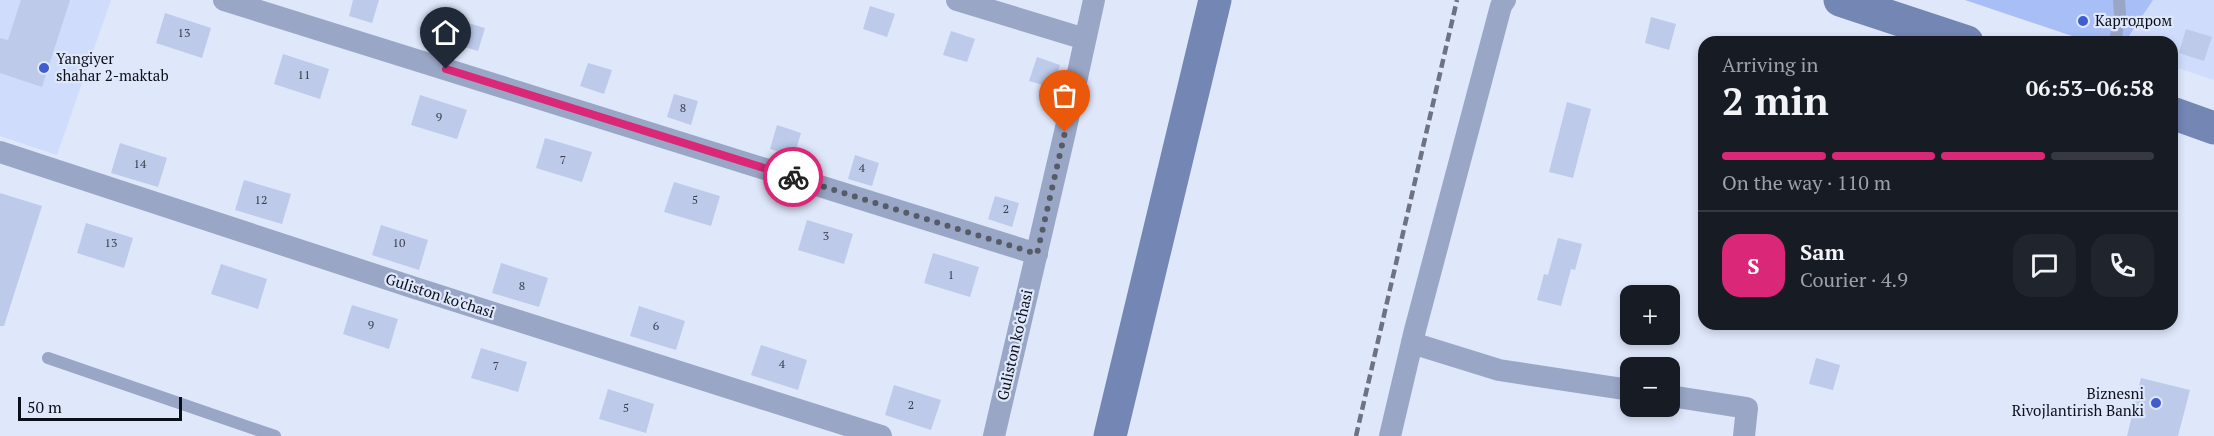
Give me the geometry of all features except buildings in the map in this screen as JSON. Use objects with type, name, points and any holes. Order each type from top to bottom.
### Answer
[{"type":"main road","points":[[1110,436],[1215,0]]},
{"type":"main road","points":[[1840,0],[1949,36]]},
{"type":"main road","points":[[2178,115],[2214,128]]},
{"type":"street","points":[[224,0],[1037,254]]},
{"type":"street","points":[[957,0],[1085,39]]},
{"type":"street","name":"Guliston ko'chasi","points":[[994,436],[1094,0]]},
{"type":"street","points":[[1390,436],[1412,343],[1495,29],[1505,0]]},
{"type":"street","name":"Guliston ko'chasi","points":[[0,152],[415,288],[881,436]]},
{"type":"street","points":[[1412,343],[1499,370],[1620,388]]},
{"type":"street","points":[[1680,398],[1747,408],[1744,436]]},
{"type":"lane","points":[[2116,36],[2120,14],[2119,0]]},
{"type":"lane","points":[[48,358],[275,436]]},
{"type":"shaded area","name":"Yangiyer shahar 2-maktab","points":[[0,0],[111,0],[57,155],[0,136]]},
{"type":"shaded area","name":"Картодром","points":[[1965,0],[2153,0],[2129,36],[2072,36]]},
{"type":"shaded area","points":[[1974,0],[2214,0],[2214,80],[2178,68],[2178,36],[2083,36]]},
{"type":"railway","points":[[1356,436],[1457,0]]},
{"type":"way so far","points":[[793,177],[1037,254],[1065,132]]},
{"type":"place","name":"Картодром","points":[[2083,21]]},
{"type":"place","name":"Yangiyer shahar 2-maktab","points":[[44,68]]},
{"type":"place","name":"Biznesni Rivojlantirish Banki","points":[[2156,403]]},
{"type":"route","points":[[446,69],[793,177]]}]
